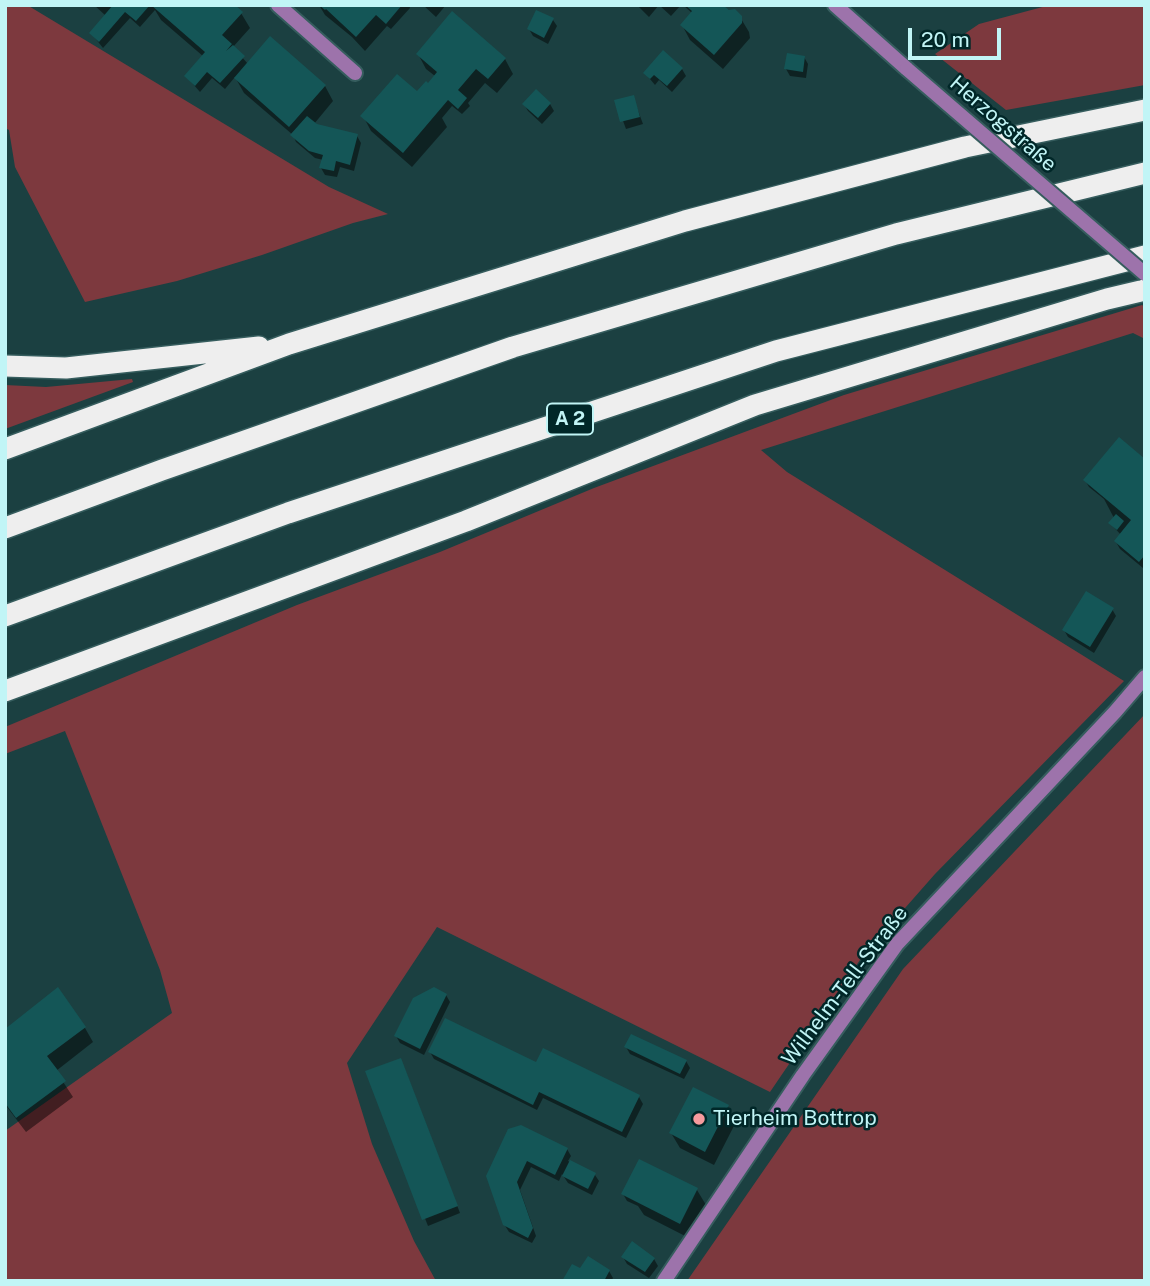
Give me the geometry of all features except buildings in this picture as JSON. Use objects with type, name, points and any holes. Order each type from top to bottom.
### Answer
[{"type":"highway","points":[[5,449],[289,344],[685,221],[965,147],[1145,110]]},
{"type":"highway","points":[[5,528],[513,347],[896,234],[1145,173]]},
{"type":"highway","name":"A 2","points":[[5,616],[288,513],[776,351],[1145,256]]},
{"type":"highway","points":[[5,691],[466,521],[755,405],[1107,299],[1145,290]]},
{"type":"highway","points":[[5,366],[66,368],[289,344]]},
{"type":"street","points":[[278,5],[355,72]]},
{"type":"street","name":"Herzogstraße","points":[[835,5],[1145,274]]},
{"type":"street","name":"Wilhelm-Tell-Straße","points":[[664,1281],[803,1075],[897,944],[1145,677]]},
{"type":"shaded area","points":[[5,5],[27,5],[329,187],[388,214],[177,281],[85,302],[15,167],[9,130],[5,128]]},
{"type":"shaded area","points":[[1050,5],[1145,5],[1145,85],[1006,110],[935,54],[979,24]]},
{"type":"shaded area","points":[[1142,305],[1145,307],[1145,339],[1133,333],[761,450],[787,472],[1124,681],[935,874],[862,957],[770,1092],[437,927],[347,1063],[372,1144],[414,1241],[436,1281],[5,1281],[5,1131],[172,1013],[160,970],[65,731],[5,754],[5,727],[297,605],[440,552],[594,488],[844,395]]},
{"type":"shaded area","points":[[132,379],[133,382],[5,429],[5,385],[46,387]]},
{"type":"shaded area","points":[[1145,714],[1145,1281],[687,1281],[903,969]]},
{"type":"place","name":"Tierheim Bottrop","points":[[699,1119]]}]
